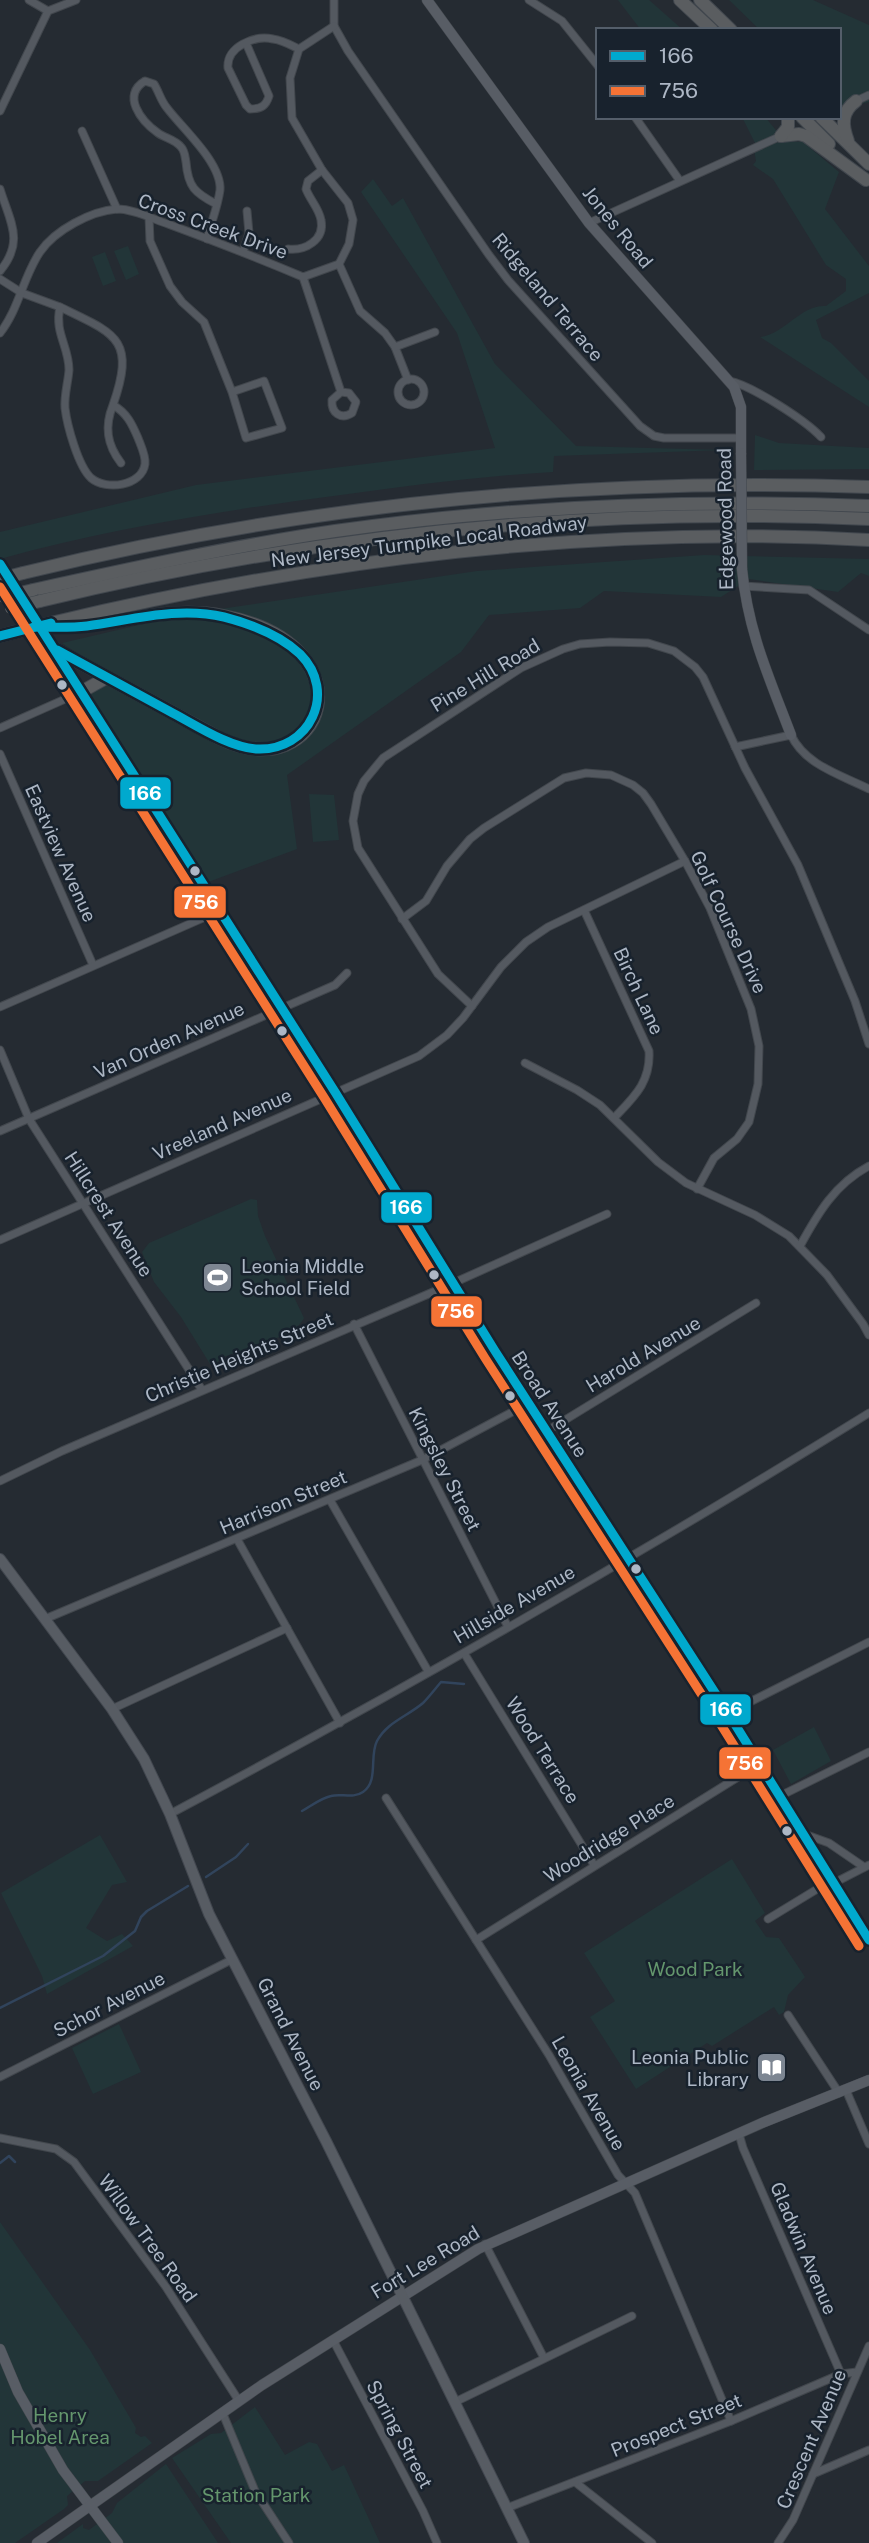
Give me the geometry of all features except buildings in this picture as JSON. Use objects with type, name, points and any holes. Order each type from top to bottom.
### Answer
[{"type":"highway","points":[[680,0],[710,28]]},
{"type":"highway","points":[[700,0],[729,28]]},
{"type":"highway","points":[[841,102],[856,101]]},
{"type":"highway","points":[[849,144],[844,130],[844,117],[849,106],[856,101]]},
{"type":"highway","points":[[781,136],[788,127],[788,119]]},
{"type":"highway","points":[[804,119],[868,181]]},
{"type":"highway","points":[[823,119],[869,164]]},
{"type":"highway","points":[[781,136],[799,134],[811,138],[868,181]]},
{"type":"highway","name":"New Jersey Turnpike Local Roadway","points":[[0,579],[114,551],[228,529],[437,500],[647,486],[869,487]]},
{"type":"highway","points":[[4,603],[200,553],[336,531],[444,518],[652,505],[754,503],[869,506]]},
{"type":"highway","points":[[36,595],[240,559],[459,529],[576,520],[677,517],[869,519]]},
{"type":"highway","name":"New Jersey Turnpike Local Roadway","points":[[0,636],[167,597],[265,580],[459,553],[577,542],[686,536],[774,535],[869,540]]},
{"type":"highway","points":[[53,648],[228,742],[254,749],[279,747],[295,740],[311,723],[318,704],[315,675],[300,652],[275,634],[250,623],[211,614],[175,612],[85,626],[54,625]]},
{"type":"highway","points":[[81,692],[106,678]]},
{"type":"main road","name":"Grand Avenue","points":[[0,1559],[112,1709],[144,1759],[170,1814],[196,1883],[524,2543]]},
{"type":"street","points":[[29,0],[48,11]]},
{"type":"street","points":[[0,111],[48,11],[76,0]]},
{"type":"street","points":[[334,0],[334,26],[299,49],[290,78],[292,118],[322,170],[348,203],[353,220],[349,244],[338,264],[360,311],[385,333],[395,347],[408,380]]},
{"type":"street","name":"Jones Road","points":[[427,0],[589,223],[729,381],[749,387],[821,437]]},
{"type":"street","points":[[529,0],[562,21],[596,64]]},
{"type":"street","name":"Ridgeland Terrace","points":[[334,26],[348,51],[508,280],[640,426],[654,436],[664,438],[741,438]]},
{"type":"street","points":[[246,43],[268,96],[267,103],[260,109],[247,108],[228,68],[227,62],[233,50],[246,43],[270,38],[299,49]]},
{"type":"street","points":[[207,239],[220,190],[218,178],[197,141],[164,106],[154,84],[145,81],[136,86],[132,93],[134,104],[147,124],[159,134],[180,144],[195,192],[216,204]]},
{"type":"street","points":[[856,101],[869,95]]},
{"type":"street","points":[[636,119],[680,181]]},
{"type":"street","points":[[82,131],[117,209]]},
{"type":"street","points":[[589,223],[781,136]]},
{"type":"street","points":[[288,249],[306,248],[320,232],[322,222],[306,189],[308,181],[322,170]]},
{"type":"street","points":[[0,189],[14,233],[15,245],[10,260],[0,271]]},
{"type":"street","name":"Cross Creek Drive","points":[[0,333],[8,323],[40,252],[56,234],[78,220],[117,209],[149,217],[303,277],[338,264]]},
{"type":"street","points":[[243,252],[249,233],[247,211]]},
{"type":"street","points":[[149,217],[150,241],[170,286],[204,323],[232,392],[246,438],[282,428],[264,381],[232,392]]},
{"type":"street","points":[[303,277],[341,392]]},
{"type":"street","points":[[0,279],[22,293],[60,307],[104,328],[110,334],[119,348],[123,367],[107,424],[109,445],[121,463]]},
{"type":"street","points":[[60,307],[57,321],[68,361],[65,404],[72,437],[85,471],[93,480],[107,485],[120,485],[141,474],[145,456],[127,415],[113,405]]},
{"type":"street","points":[[395,347],[435,332]]},
{"type":"street","name":"Edgewood Road","points":[[729,381],[740,402],[741,569],[748,617],[791,735]]},
{"type":"street","name":"Broad Avenue","points":[[0,564],[869,1940]]},
{"type":"street","points":[[743,586],[809,590],[869,630]]},
{"type":"street","name":"Pine Hill Road","points":[[472,1006],[438,974],[365,860],[355,836],[355,807],[365,781],[383,758],[397,748],[540,658],[580,645],[610,642],[648,643],[674,651],[695,667],[703,677],[735,747],[798,865],[855,1000],[869,1044]]},
{"type":"street","points":[[0,728],[81,692]]},
{"type":"street","points":[[735,747],[791,735],[798,748],[810,760],[869,789]]},
{"type":"street","name":"Eastview Avenue","points":[[0,754],[93,965]]},
{"type":"street","name":"Golf Course Drive","points":[[402,919],[426,901],[447,866],[470,839],[564,778],[586,773],[611,775],[633,785],[652,804],[710,908],[751,1009],[758,1036],[760,1063],[756,1094],[748,1122],[737,1139],[714,1158],[697,1189]]},
{"type":"street","name":"Vreeland Avenue","points":[[0,1240],[419,1056],[447,1035],[501,967],[526,942],[548,927],[685,861]]},
{"type":"street","name":"Birch Lane","points":[[584,910],[649,1051],[646,1080],[634,1098],[614,1118]]},
{"type":"street","points":[[0,1007],[219,911]]},
{"type":"street","name":"Van Orden Avenue","points":[[0,1131],[335,985],[347,973]]},
{"type":"street","name":"Hillcrest Avenue","points":[[0,1050],[29,1119],[202,1390]]},
{"type":"street","points":[[525,1063],[584,1094],[614,1118],[658,1162],[697,1189],[755,1214],[800,1245],[827,1275],[869,1335]]},
{"type":"street","points":[[800,1245],[825,1203],[838,1188],[869,1166]]},
{"type":"street","name":"Christie Heights Street","points":[[0,1481],[62,1451],[452,1283],[607,1213]]},
{"type":"street","name":"Harold Avenue","points":[[547,1431],[756,1303]]},
{"type":"street","name":"Kingsley Street","points":[[354,1324],[508,1627]]},
{"type":"street","name":"Harrison Street","points":[[45,1619],[422,1460],[529,1403]]},
{"type":"street","name":"Hillside Avenue","points":[[170,1814],[464,1653],[869,1412]]},
{"type":"street","points":[[330,1500],[428,1671]]},
{"type":"street","points":[[237,1539],[340,1723]]},
{"type":"street","points":[[112,1709],[287,1628]]},
{"type":"street","points":[[727,1713],[869,1642]]},
{"type":"street","name":"Wood Terrace","points":[[464,1653],[594,1865]]},
{"type":"street","points":[[780,1796],[869,1752]]},
{"type":"street","name":"Woodridge Place","points":[[476,1940],[759,1764]]},
{"type":"street","name":"Leonia Avenue","points":[[386,1798],[550,2055],[613,2167],[635,2193],[731,2421]]},
{"type":"street","points":[[804,1834],[830,1843],[867,1866]]},
{"type":"street","points":[[768,1919],[833,1881],[867,1866]]},
{"type":"street","name":"Schor Avenue","points":[[0,2077],[233,1959]]},
{"type":"street","points":[[788,2015],[842,2091],[869,2144]]},
{"type":"street","name":"Fort Lee Road","points":[[37,2543],[239,2401],[402,2294],[485,2244],[869,2080]]},
{"type":"street","name":"Gladwin Avenue","points":[[739,2134],[841,2374]]},
{"type":"street","name":"Willow Tree Road","points":[[0,2138],[56,2149],[74,2162],[166,2287],[239,2401]]},
{"type":"street","points":[[485,2244],[544,2358]]},
{"type":"street","points":[[455,2402],[632,2316]]},
{"type":"street","name":"Spring Street","points":[[333,2340],[423,2511],[437,2543]]},
{"type":"street","name":"Crescent Avenue","points":[[778,2543],[793,2520],[869,2346]]},
{"type":"street","points":[[0,2350],[33,2419],[69,2479],[118,2543]]},
{"type":"street","name":"Prospect Street","points":[[508,2508],[731,2421],[841,2374],[857,2372]]},
{"type":"street","points":[[223,2414],[255,2491],[289,2543]]},
{"type":"street","points":[[812,2474],[869,2450]]},
{"type":"street","points":[[575,2482],[652,2543]]},
{"type":"green space","points":[[618,0],[649,0],[681,28],[639,28]]},
{"type":"green space","points":[[729,0],[813,0],[869,25],[869,102],[841,108],[841,28],[758,28]]},
{"type":"green space","points":[[743,119],[767,119],[785,141],[803,142],[839,172],[825,209],[869,266],[869,293],[816,320],[822,338],[831,343],[869,381],[869,407],[760,337],[777,331],[809,310],[826,306],[846,291],[846,279],[826,265],[773,179],[753,165],[756,161],[754,149],[757,147]]},
{"type":"green space","points":[[373,179],[392,206],[403,198],[495,364],[576,446],[724,450],[554,456],[553,472],[421,484],[212,514],[84,538],[0,559],[0,532],[196,485],[495,448],[457,333],[361,192]]},
{"type":"green space","points":[[128,246],[139,274],[126,280],[114,251]]},
{"type":"green space","points":[[105,252],[116,281],[103,286],[92,257]]},
{"type":"green space","points":[[755,435],[779,443],[869,448],[869,469],[754,470]]},
{"type":"green space","points":[[704,555],[869,559],[869,576],[861,573],[838,592],[749,579],[721,597],[604,591],[580,608],[489,615],[461,652],[287,775],[297,849],[203,884],[81,692],[117,680],[62,643],[186,614],[477,571]]},
{"type":"green space","points":[[309,794],[334,795],[339,840],[313,842]]},
{"type":"green space","name":"Leonia Middle School Field","points":[[251,1199],[257,1200],[258,1216],[265,1236],[304,1318],[299,1325],[279,1337],[221,1358],[216,1364],[210,1364],[181,1317],[154,1282],[142,1252],[149,1243]]},
{"type":"green space","points":[[814,1727],[831,1761],[791,1784],[773,1750]]},
{"type":"green space","points":[[100,1835],[127,1882],[112,1885],[86,1928],[107,1941],[122,1934],[133,1946],[47,1994],[42,1976],[1,1893]]},
{"type":"green space","name":"Wood Park","points":[[732,1859],[765,1913],[755,1921],[766,1937],[779,1938],[805,1977],[788,1995],[784,2012],[779,2015],[774,2007],[712,2046],[707,2043],[636,2089],[590,2017],[615,2001],[584,1953]]},
{"type":"green space","points":[[119,2024],[141,2072],[93,2094],[72,2048]]},
{"type":"green space","name":"Henry Hobel Area","points":[[0,2222],[90,2350],[136,2428],[135,2433],[141,2437],[145,2436],[152,2443],[98,2481],[85,2481],[67,2496],[68,2505],[64,2509],[15,2543],[0,2543]]},
{"type":"green space","name":"Station Park","points":[[255,2407],[285,2455],[309,2442],[317,2444],[332,2471],[344,2465],[380,2543],[231,2543],[172,2458],[211,2434],[221,2433]]},
{"type":"green space","points":[[166,2464],[218,2543],[57,2543],[83,2524],[83,2528],[89,2530],[112,2513],[117,2503]]},
{"type":"waterway","points":[[302,1811],[327,1797],[363,1792],[371,1782],[375,1747],[381,1734],[423,1703],[441,1682],[464,1684]]},
{"type":"waterway","points":[[206,1877],[236,1857],[248,1844]]},
{"type":"waterway","points":[[0,2008],[103,1956],[135,1931],[147,1911],[188,1886]]},
{"type":"waterway","points":[[0,2163],[9,2156],[15,2162]]},
{"type":"transit line","name":"166","points":[[0,564],[869,1940]]},
{"type":"transit line","name":"756","points":[[0,587],[859,1946]]},
{"type":"transit line","name":"166","points":[[34,627],[87,626],[172,613],[224,617],[264,631],[300,654],[311,669],[317,685],[317,702],[304,730],[291,741],[275,747],[245,747],[211,734],[57,650]]},
{"type":"transit line","name":"166","points":[[0,636],[51,623]]},
{"type":"place","name":"Leonia Middle School Field","points":[[218,1277]]},
{"type":"place","name":"Leonia Public Library","points":[[772,2068]]}]
